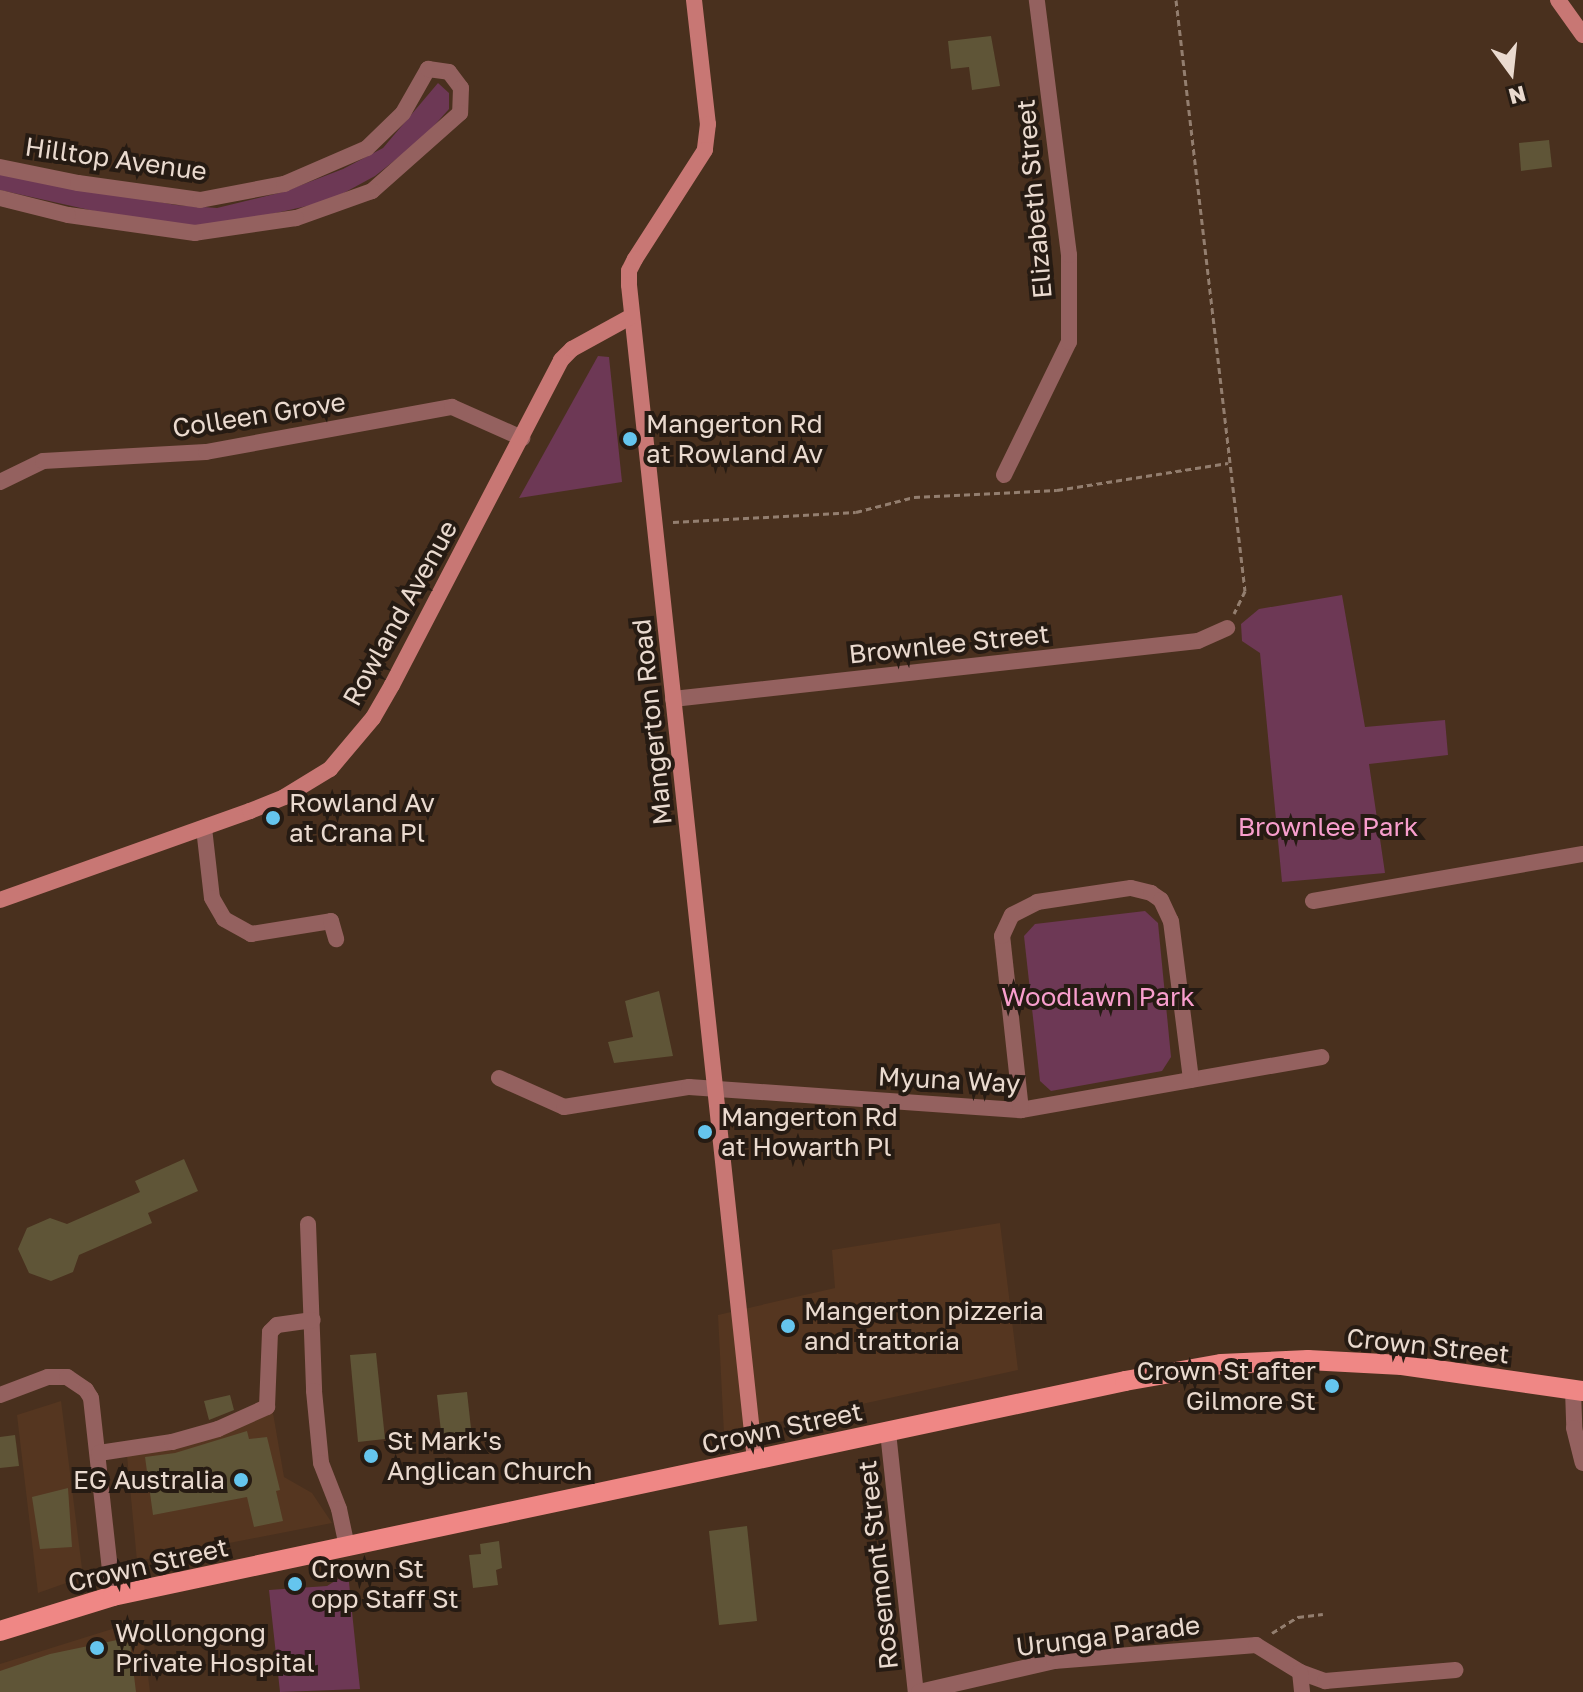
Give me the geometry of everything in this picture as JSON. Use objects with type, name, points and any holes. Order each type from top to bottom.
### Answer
[{"type":"main road","name":"Crown Street","points":[[0,1631],[113,1596],[1221,1364],[1308,1360],[1402,1365],[1578,1390]]},
{"type":"street","name":"Mangerton Road","points":[[694,0],[708,124],[705,150],[629,271],[755,1460]]},
{"type":"street","name":"Elizabeth Street","points":[[1004,475],[1069,342],[1069,255],[1037,0]]},
{"type":"street","points":[[1558,0],[1583,35]]},
{"type":"street","name":"Hilltop Avenue","points":[[0,167],[200,200],[284,184],[367,148],[403,113],[428,69],[449,72],[461,88],[460,113],[372,191],[296,218],[195,233],[68,215],[0,198]]},
{"type":"street","name":"Rowland Avenue","points":[[0,900],[204,828],[307,785],[347,751],[392,685],[561,360],[580,344],[632,316]]},
{"type":"street","name":"Colleen Grove","points":[[0,482],[43,461],[206,452],[452,407],[522,438]]},
{"type":"street","name":"Brownlee Street","points":[[673,699],[1198,641],[1227,628]]},
{"type":"street","points":[[204,828],[212,898],[224,919],[251,934],[331,921],[336,939]]},
{"type":"street","points":[[1313,901],[1583,854]]},
{"type":"street","points":[[1021,1110],[1002,936],[1012,915],[1037,902],[1131,888],[1151,893],[1161,900],[1171,921],[1191,1080]]},
{"type":"street","name":"Myuna Way","points":[[499,1078],[564,1107],[689,1087],[1021,1110],[1321,1057]]},
{"type":"street","points":[[308,1224],[314,1391],[321,1463],[339,1509],[347,1547]]},
{"type":"street","points":[[99,1453],[172,1442],[218,1429],[267,1407],[270,1332],[277,1325],[313,1320]]},
{"type":"street","points":[[0,1395],[48,1377],[67,1377],[78,1382],[91,1398],[113,1596]]},
{"type":"street","points":[[1578,1390],[1574,1428],[1583,1463]]},
{"type":"street","name":"Rosemont Street","points":[[888,1432],[918,1692]]},
{"type":"street","points":[[1256,1645],[1300,1672],[1325,1681],[1456,1670]]},
{"type":"street","name":"Urunga Parade","points":[[918,1692],[1054,1661],[1256,1645]]},
{"type":"street","points":[[1300,1672],[1302,1692]]},
{"type":"path","points":[[1176,0],[1245,591],[1227,628]]},
{"type":"path","points":[[655,523],[856,512],[914,497],[1057,490],[1228,463]]},
{"type":"path","points":[[1256,1645],[1298,1617],[1323,1614]]},
{"type":"shaded area","points":[[1000,1223],[1018,1370],[724,1434],[718,1315],[835,1288],[832,1250]]},
{"type":"shaded area","points":[[61,1401],[83,1577],[38,1593],[17,1415]]},
{"type":"shaded area","points":[[273,1413],[284,1477],[312,1493],[332,1523],[137,1561],[126,1445]]},
{"type":"shaded area","name":"Wollongong Private Hospital","points":[[141,1620],[150,1692],[0,1692],[0,1664]]},
{"type":"green space","points":[[438,83],[449,93],[449,109],[423,138],[375,176],[329,201],[254,218],[188,227],[103,213],[0,190],[0,173],[176,205],[217,208],[283,192],[343,169],[383,148]]},
{"type":"green space","points":[[598,356],[609,357],[622,482],[519,498]]},
{"type":"green space","name":"Brownlee Park","points":[[1342,595],[1365,727],[1445,720],[1448,755],[1369,764],[1385,873],[1282,882],[1260,653],[1242,641],[1241,624],[1259,609]]},
{"type":"green space","name":"Woodlawn Park","points":[[1145,911],[1158,923],[1171,1057],[1162,1071],[1051,1091],[1040,1081],[1024,936],[1035,924]]},
{"type":"green space","points":[[348,1573],[360,1689],[280,1692],[269,1590],[327,1586]]},
{"type":"building","points":[[991,36],[1000,86],[972,90],[969,67],[951,69],[948,41]]},
{"type":"building","points":[[1549,140],[1552,167],[1521,171],[1519,143]]},
{"type":"building","points":[[659,991],[673,1056],[614,1063],[608,1042],[633,1037],[625,1001]]},
{"type":"building","points":[[184,1159],[198,1191],[148,1213],[152,1223],[79,1255],[73,1272],[51,1281],[29,1273],[18,1249],[27,1228],[50,1218],[67,1224],[140,1192],[135,1181]]},
{"type":"building","points":[[376,1353],[385,1439],[358,1442],[350,1355]]},
{"type":"building","points":[[467,1392],[473,1447],[443,1450],[437,1395]]},
{"type":"building","points":[[230,1395],[234,1410],[209,1420],[204,1401]]},
{"type":"building","points":[[247,1431],[249,1439],[267,1437],[280,1490],[276,1491],[283,1521],[254,1527],[247,1497],[153,1515],[145,1457],[175,1453]]},
{"type":"building","points":[[15,1435],[19,1466],[0,1468],[0,1437]]},
{"type":"building","points":[[68,1488],[72,1547],[40,1549],[32,1497]]},
{"type":"building","points":[[747,1526],[757,1621],[719,1625],[709,1531]]},
{"type":"building","points":[[499,1541],[502,1568],[496,1570],[498,1585],[473,1588],[469,1555],[481,1554],[480,1544]]},
{"type":"building","name":"Wollongong Private Hospital","points":[[117,1640],[119,1644],[130,1643],[136,1692],[0,1692],[0,1671],[50,1654]]},
{"type":"place","name":"Mangerton Rd at Rowland Av","points":[[630,439]]},
{"type":"place","name":"Rowland Av at Crana Pl","points":[[273,818]]},
{"type":"place","name":"Mangerton Rd at Howarth Pl","points":[[705,1132]]},
{"type":"place","name":"Mangerton pizzeria and trattoria","points":[[788,1326]]},
{"type":"place","name":"Crown St after Gilmore St","points":[[1332,1386]]},
{"type":"place","name":"St Mark's Anglican Church","points":[[371,1456]]},
{"type":"place","name":"EG Australia","points":[[241,1480]]},
{"type":"place","name":"Crown St opp Staff St","points":[[295,1584]]},
{"type":"place","name":"Wollongong Private Hospital","points":[[97,1648]]}]
